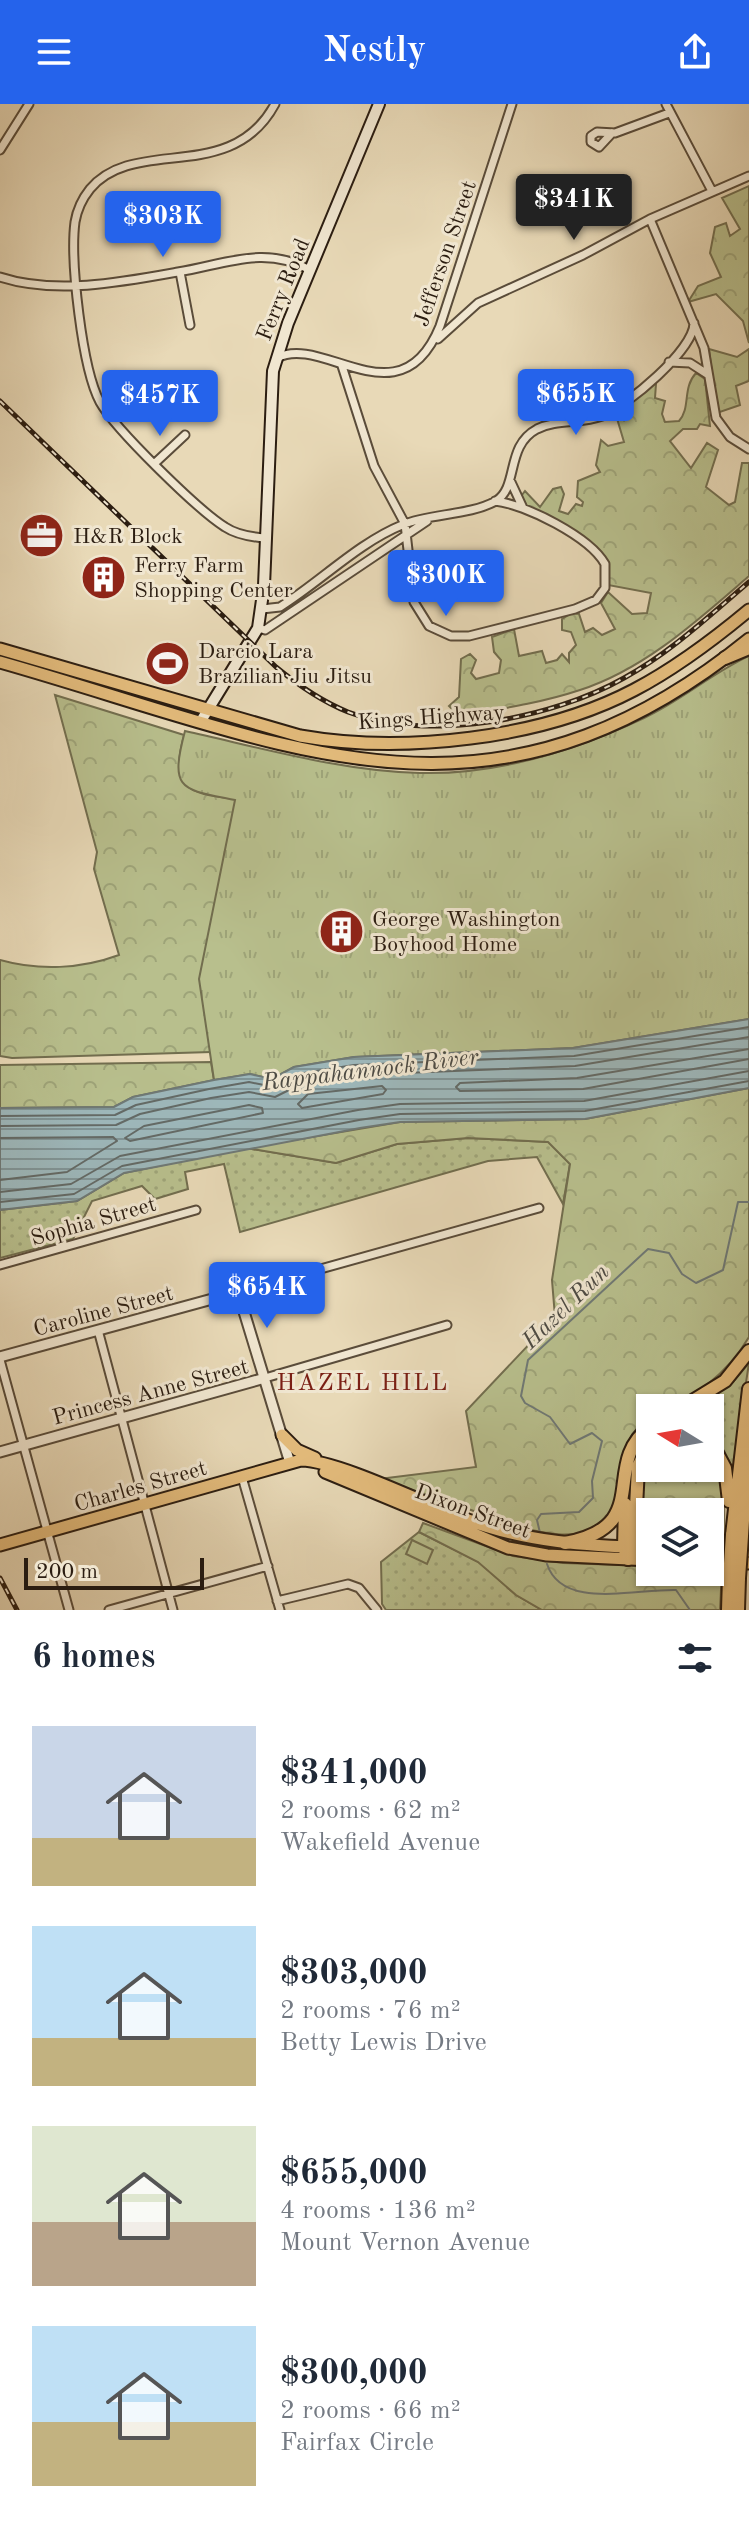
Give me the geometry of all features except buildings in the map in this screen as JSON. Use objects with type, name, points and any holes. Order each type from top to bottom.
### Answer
[{"type":"highway","points":[[725,658],[749,648]]},
{"type":"highway","points":[[704,1394],[725,1381],[749,1351]]},
{"type":"highway","points":[[728,1610],[734,1578],[749,1389]]},
{"type":"highway","points":[[737,1535],[749,1438]]},
{"type":"highway","points":[[565,1543],[582,1540],[606,1527],[621,1506],[631,1449],[636,1443]]},
{"type":"highway","points":[[724,1466],[737,1535]]},
{"type":"highway","points":[[625,1485],[629,1552]]},
{"type":"highway","points":[[629,1552],[636,1507]]},
{"type":"highway","points":[[734,1578],[738,1610]]},
{"type":"main road","name":"Ferry Road","points":[[204,716],[258,628],[262,609],[270,395],[276,358],[379,104]]},
{"type":"main road","name":"Kings Highway","points":[[0,662],[204,716],[287,733],[343,742],[414,742],[501,732],[559,720],[632,692],[687,659],[749,610]]},
{"type":"main road","name":"Kings Highway","points":[[0,649],[286,746],[361,761],[414,765],[469,763],[535,752],[605,729],[673,695],[749,639]]},
{"type":"main road","points":[[282,1435],[297,1450],[348,1473]]},
{"type":"main road","name":"Dixon Street","points":[[290,1463],[311,1460],[516,1535],[636,1555]]},
{"type":"main road","name":"Charles Street","points":[[0,1545],[290,1463]]},
{"type":"main road","name":"Dixon Street","points":[[290,1463],[313,1467],[478,1538],[523,1551],[569,1556],[636,1551]]},
{"type":"main road","points":[[724,1550],[749,1551]]},
{"type":"main road","points":[[724,1562],[749,1563]]},
{"type":"street","points":[[0,150],[29,104]]},
{"type":"street","points":[[265,538],[248,536],[225,527],[113,422],[99,400],[86,356],[75,222],[79,206],[95,183],[124,168],[234,145],[262,125],[275,104]]},
{"type":"street","name":"Jefferson Street","points":[[276,358],[300,353],[369,371],[392,370],[408,366],[428,350],[512,104]]},
{"type":"street","points":[[612,133],[668,108],[712,191]]},
{"type":"street","points":[[428,350],[454,321],[478,303],[583,255],[650,219],[749,176]]},
{"type":"street","points":[[650,219],[704,348],[719,424],[730,437],[749,449]]},
{"type":"street","points":[[0,277],[32,284],[78,284],[180,272],[257,255],[278,257],[310,270]]},
{"type":"street","points":[[180,272],[190,325]]},
{"type":"street","points":[[262,609],[280,607],[406,528],[495,501],[506,489],[516,452],[531,433],[546,426],[592,419],[612,412],[633,398],[688,343],[694,323]]},
{"type":"street","points":[[669,362],[690,363],[707,374]]},
{"type":"street","points":[[342,366],[374,466],[406,528],[415,607],[429,626],[442,634],[469,636],[565,612],[596,600],[607,577],[602,558],[589,545],[523,509],[495,501]]},
{"type":"street","points":[[155,463],[185,435]]},
{"type":"street","points":[[509,478],[523,509]]},
{"type":"street","points":[[258,628],[265,630],[406,528]]},
{"type":"street","name":"Caroline Street","points":[[0,1359],[539,1208]]},
{"type":"street","name":"Sophia Street","points":[[0,1265],[196,1210]]},
{"type":"street","points":[[238,1292],[290,1463]]},
{"type":"street","name":"Princess Anne Street","points":[[0,1452],[447,1325]]},
{"type":"street","points":[[98,1330],[173,1610]]},
{"type":"street","points":[[0,1359],[69,1610]]},
{"type":"street","points":[[242,1477],[280,1610]]},
{"type":"street","points":[[109,1610],[268,1566]]},
{"type":"street","points":[[277,1601],[348,1584],[359,1588],[377,1610]]},
{"type":"green space","points":[[749,186],[749,343],[743,321],[716,294],[688,302],[698,286],[721,277],[710,253],[715,227],[726,223],[730,236],[740,229],[722,198]]},
{"type":"green space","points":[[709,349],[737,357],[749,349],[749,381],[736,386],[740,405],[717,413]]},
{"type":"green space","points":[[696,373],[705,379],[710,426],[700,424],[697,429],[683,429],[670,441],[691,468],[707,443],[718,450],[706,487],[729,505],[735,502],[742,463],[749,463],[749,576],[670,642],[627,670],[550,699],[459,716],[449,706],[459,697],[461,659],[470,654],[476,660],[471,673],[476,679],[499,673],[501,660],[494,652],[492,637],[514,629],[519,656],[542,651],[546,663],[557,660],[562,654],[569,662],[569,653],[576,645],[571,632],[562,630],[562,619],[572,613],[579,614],[585,632],[593,628],[602,635],[615,629],[601,603],[608,592],[632,614],[647,613],[651,593],[608,585],[608,564],[593,544],[526,508],[519,499],[525,491],[540,507],[553,489],[561,487],[564,494],[559,511],[568,514],[576,504],[582,506],[583,502],[577,497],[578,481],[600,472],[596,465],[601,440],[608,446],[624,442],[616,415],[653,382],[656,384],[655,398],[665,401],[662,414],[665,422],[679,421],[685,410],[689,385]]},
{"type":"green space","points":[[749,656],[749,1019],[573,1048],[354,1057],[294,1067],[272,1079],[250,1074],[214,1080],[199,979],[235,800],[202,793],[184,784],[178,766],[185,731],[361,768],[420,773],[478,770],[563,750],[618,730],[658,711]]},
{"type":"green space","points":[[55,695],[184,735],[179,767],[186,785],[204,794],[235,799],[244,1051],[0,1056],[0,960],[30,966],[60,967],[119,955],[94,869],[97,852]]},
{"type":"green space","points":[[211,1062],[214,1080],[133,1097],[114,1107],[0,1108],[0,1065]]},
{"type":"green space","points":[[749,1088],[749,1337],[720,1374],[694,1394],[636,1394],[636,1430],[626,1451],[619,1493],[609,1515],[595,1528],[576,1534],[555,1534],[511,1524],[379,1479],[476,1467],[466,1411],[555,1317],[552,1280],[570,1164],[548,1142],[468,1138],[397,1144],[336,1163],[246,1148],[400,1122],[585,1119]]},
{"type":"green space","points":[[468,1138],[549,1142],[570,1164],[563,1204],[537,1157],[488,1161],[240,1232],[224,1164],[185,1172],[188,1189],[155,1199],[142,1186],[92,1201],[73,1239],[0,1258],[0,1210],[77,1201],[124,1173],[246,1148],[336,1163],[397,1144]]},
{"type":"green space","points":[[749,1363],[732,1474],[724,1460],[724,1394],[714,1394],[733,1382]]},
{"type":"green space","points":[[642,1482],[721,1482],[723,1498],[641,1498]]},
{"type":"green space","points":[[423,1523],[513,1556],[563,1563],[636,1566],[636,1586],[721,1586],[720,1610],[542,1610],[516,1595],[478,1562],[419,1532]]},
{"type":"green space","points":[[419,1532],[479,1562],[516,1595],[542,1610],[386,1610],[382,1604],[381,1562]]},
{"type":"green space","points":[[412,1540],[433,1550],[427,1564],[406,1554]]},
{"type":"water","name":"Rappahannock River","points":[[749,1019],[749,1088],[585,1119],[400,1122],[360,1128],[124,1173],[77,1201],[0,1210],[0,1108],[114,1107],[133,1097],[214,1080],[250,1074],[272,1079],[294,1067],[354,1057],[573,1048]]},
{"type":"waterway","name":"Hazel Run","points":[[540,1533],[537,1520],[541,1514],[579,1512],[593,1498],[592,1481],[602,1441],[592,1433],[570,1444],[550,1417],[525,1403],[521,1396],[528,1360],[648,1249],[669,1253],[682,1274],[696,1283],[723,1270],[738,1202],[749,1202]]},
{"type":"waterway","points":[[547,1564],[555,1578],[567,1587],[601,1594],[676,1590],[690,1610]]},
{"type":"railway","points":[[0,401],[276,667],[328,703],[380,721],[414,726],[489,722],[526,715],[595,693],[657,657],[749,582]]},
{"type":"railway","points":[[0,1578],[17,1610]]},
{"type":"place","name":"H&R Block","points":[[42,535]]},
{"type":"place","name":"Ferry Farm Shopping Center","points":[[103,577]]},
{"type":"place","name":"Darcio Lara Brazilian Jiu Jitsu","points":[[167,663]]},
{"type":"place","name":"George Washington Boyhood Home","points":[[341,931]]},
{"type":"district","name":"HAZEL HILL","points":[[363,1382]]}]
